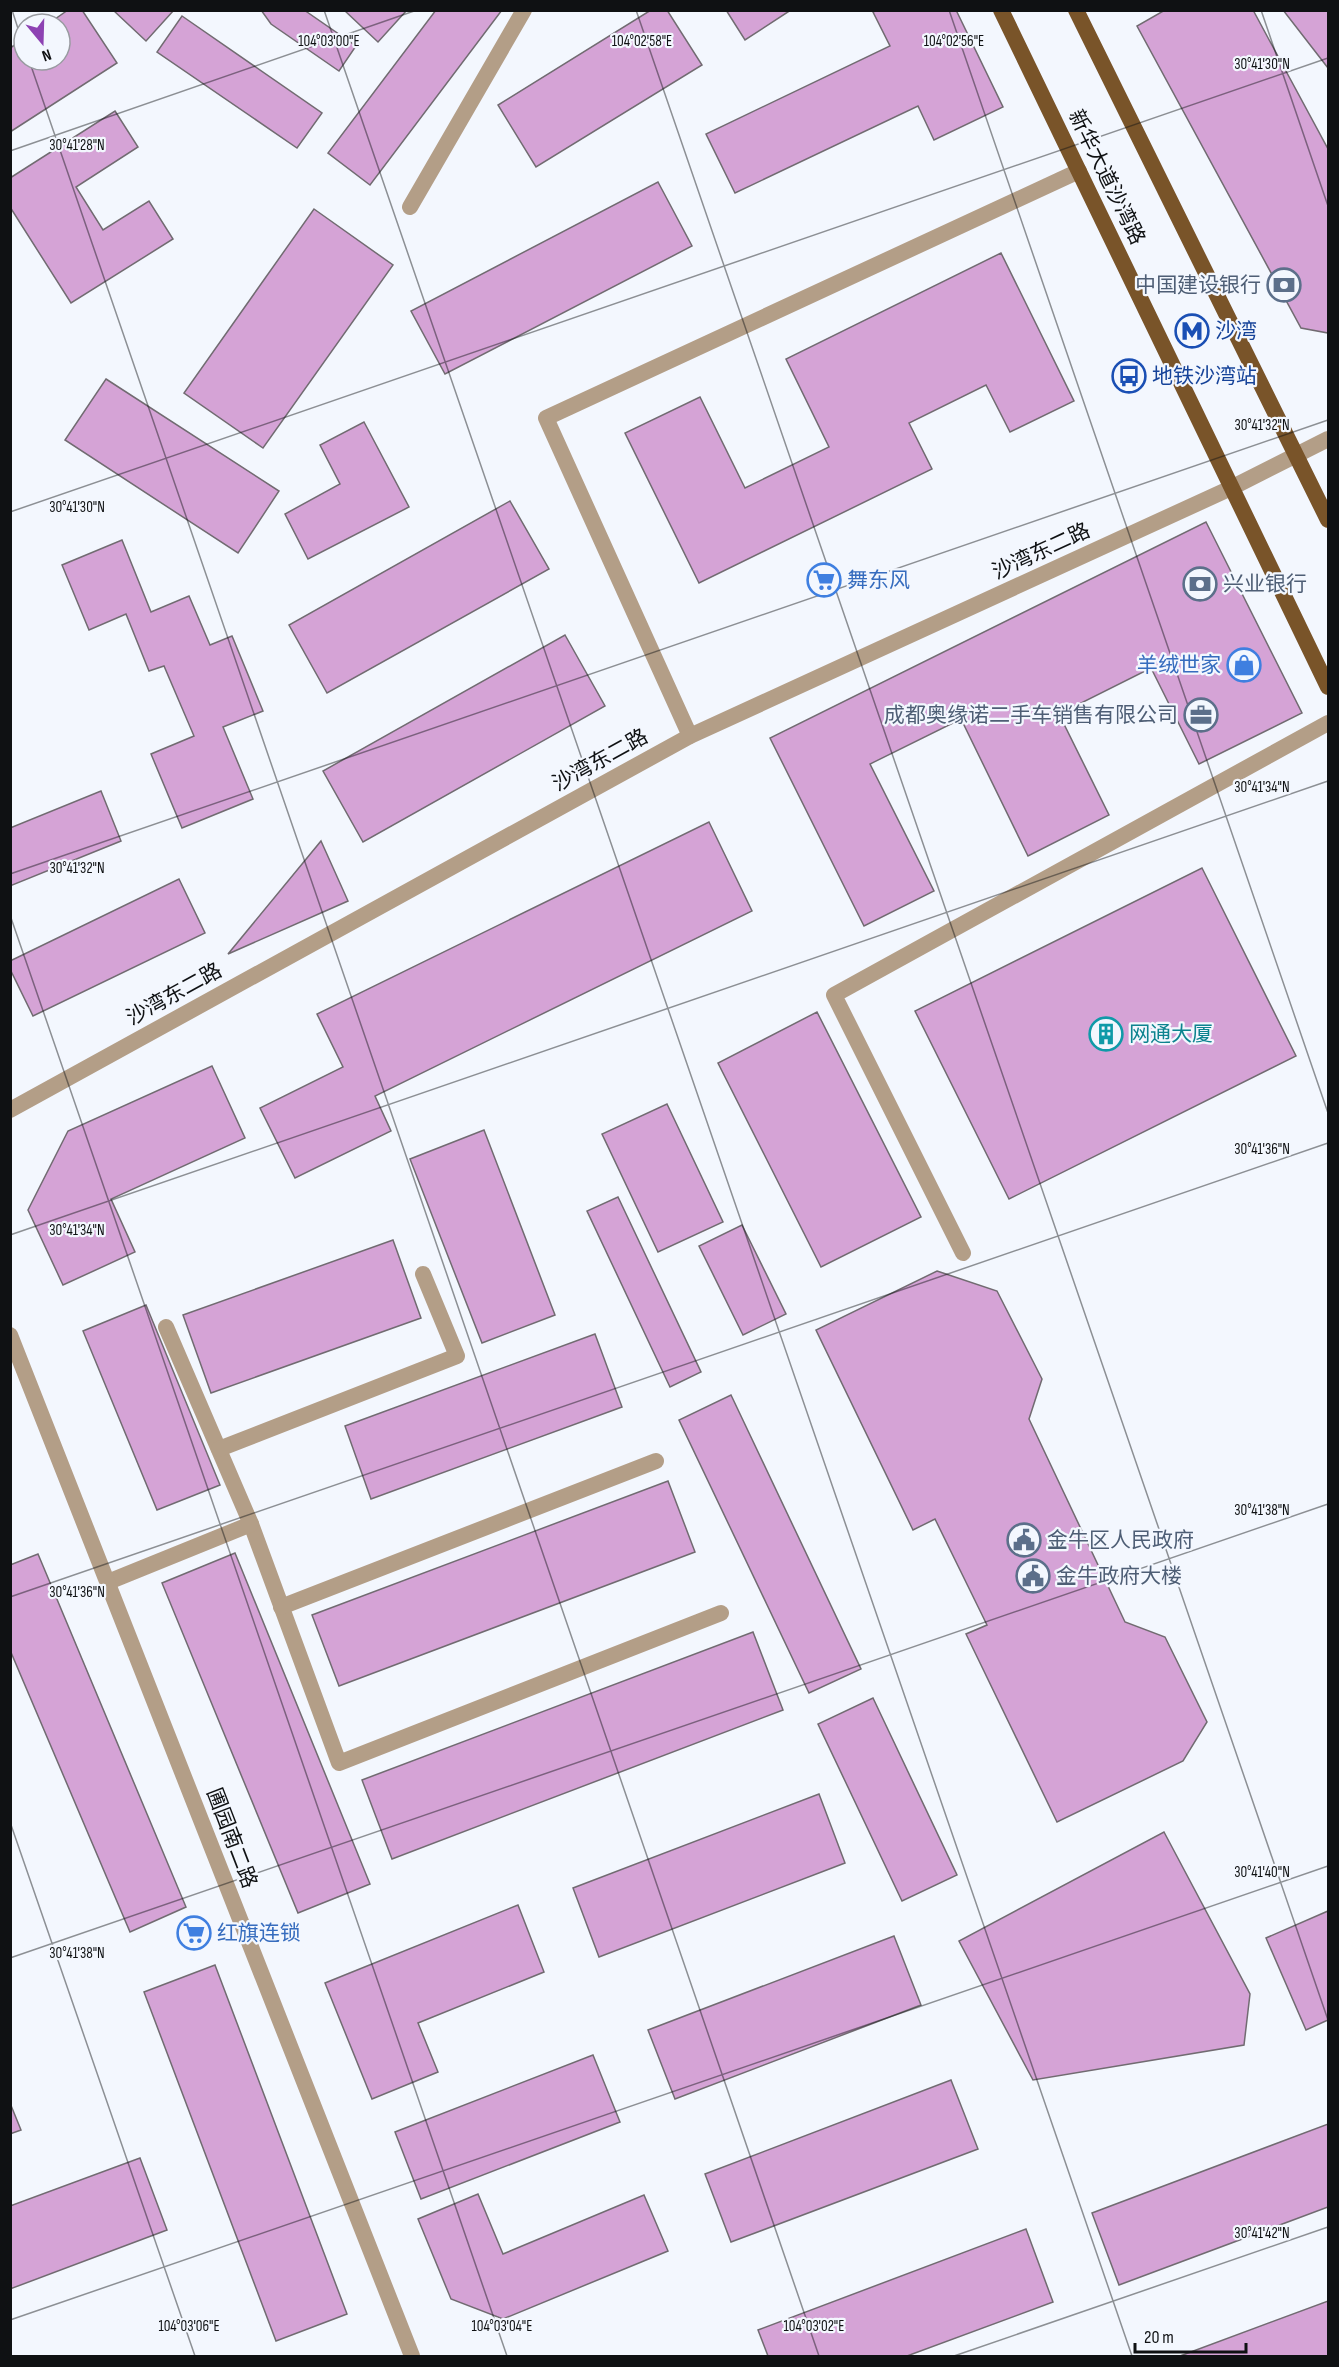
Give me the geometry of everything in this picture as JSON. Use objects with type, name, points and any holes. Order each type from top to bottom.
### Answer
[{"type":"main road","name":"新华大道沙湾路","points":[[1001,10],[1329,687]]},
{"type":"main road","points":[[1076,10],[1329,520]]},
{"type":"street","points":[[410,207],[524,10]]},
{"type":"street","points":[[690,736],[546,418],[1079,171]]},
{"type":"street","name":"沙湾东二路","points":[[10,1110],[690,736],[1231,488],[1329,439]]},
{"type":"street","points":[[963,1253],[834,995],[1329,723]]},
{"type":"street","points":[[219,1449],[457,1356],[423,1274]]},
{"type":"street","points":[[166,1327],[251,1524],[339,1763],[721,1613]]},
{"type":"street","name":"圃园南二路","points":[[10,1335],[412,2356]]},
{"type":"street","points":[[281,1607],[656,1461]]},
{"type":"street","points":[[108,1582],[251,1524]]},
{"type":"building","points":[[82,10],[117,63],[10,132],[10,48],[12,47],[12,72],[72,72],[72,12],[65,12]]},
{"type":"building","points":[[113,10],[174,10],[146,41]]},
{"type":"building","points":[[261,10],[304,10],[356,46],[339,71],[271,24]]},
{"type":"building","points":[[344,10],[407,10],[378,42]]},
{"type":"building","points":[[436,10],[502,10],[370,185],[328,153]]},
{"type":"building","points":[[651,10],[667,10],[702,65],[536,167],[498,105]]},
{"type":"building","points":[[726,10],[791,10],[745,40]]},
{"type":"building","points":[[877,10],[956,10],[1003,107],[934,140],[918,106],[735,193],[706,134],[890,46],[873,12]]},
{"type":"building","points":[[1165,10],[1253,10],[1328,149],[1328,333],[1301,328],[1137,26]]},
{"type":"building","points":[[1283,10],[1328,10],[1328,68]]},
{"type":"building","points":[[182,16],[322,113],[297,148],[157,52]]},
{"type":"building","points":[[115,111],[138,147],[76,187],[103,230],[149,201],[173,239],[71,303],[10,207],[10,178]]},
{"type":"building","points":[[658,182],[692,246],[445,374],[411,311]]},
{"type":"building","points":[[314,209],[393,265],[263,448],[184,393]]},
{"type":"building","points":[[1001,253],[1074,401],[1010,432],[986,385],[909,423],[932,469],[699,583],[625,433],[700,397],[745,488],[829,447],[786,359]]},
{"type":"building","points":[[106,379],[279,491],[238,553],[65,440]]},
{"type":"building","points":[[364,422],[409,507],[308,559],[285,514],[340,484],[320,445]]},
{"type":"building","points":[[510,501],[549,569],[327,693],[289,625]]},
{"type":"building","points":[[1206,522],[1302,713],[1199,764],[1151,668],[1059,714],[1109,815],[1028,856],[961,719],[870,764],[934,891],[864,926],[770,738]]},
{"type":"building","points":[[122,540],[151,612],[189,596],[210,645],[232,636],[263,711],[223,727],[253,799],[182,828],[151,754],[194,736],[164,666],[149,671],[126,614],[89,630],[62,565]]},
{"type":"building","points":[[565,635],[605,706],[363,842],[323,771]]},
{"type":"building","points":[[101,791],[121,841],[10,886],[10,828]]},
{"type":"building","points":[[709,822],[752,911],[375,1096],[391,1131],[295,1178],[260,1108],[343,1067],[317,1014]]},
{"type":"building","points":[[321,841],[348,901],[228,954]]},
{"type":"building","name":"网通大厦","points":[[1202,868],[1296,1056],[1009,1199],[915,1011]]},
{"type":"building","points":[[179,879],[205,933],[33,1016],[10,969],[10,961]]},
{"type":"building","points":[[817,1012],[921,1217],[821,1267],[718,1063]]},
{"type":"building","points":[[212,1066],[245,1138],[111,1199],[135,1252],[63,1285],[28,1210],[68,1131]]},
{"type":"building","points":[[667,1104],[723,1222],[658,1252],[602,1134]]},
{"type":"building","points":[[484,1130],[555,1315],[482,1343],[410,1159]]},
{"type":"building","points":[[618,1197],[701,1372],[670,1387],[587,1211]]},
{"type":"building","points":[[742,1225],[786,1314],[743,1335],[699,1246]]},
{"type":"building","points":[[393,1240],[421,1318],[211,1393],[183,1315]]},
{"type":"building","name":"金牛政府大楼","points":[[937,1271],[997,1291],[1042,1379],[1029,1419],[1125,1622],[1165,1637],[1207,1722],[1183,1761],[1057,1822],[966,1634],[987,1625],[935,1519],[913,1530],[816,1330]]},
{"type":"building","points":[[146,1305],[220,1485],[157,1510],[83,1331]]},
{"type":"building","points":[[595,1334],[622,1407],[371,1499],[345,1426]]},
{"type":"building","points":[[731,1395],[861,1669],[809,1693],[679,1420]]},
{"type":"building","points":[[668,1481],[695,1552],[339,1686],[312,1615]]},
{"type":"building","points":[[235,1553],[370,1884],[298,1913],[162,1583]]},
{"type":"building","points":[[38,1554],[186,1907],[130,1932],[10,1650],[10,1565]]},
{"type":"building","points":[[753,1632],[783,1710],[392,1859],[362,1780]]},
{"type":"building","points":[[873,1698],[957,1875],[902,1901],[818,1724]]},
{"type":"building","points":[[819,1794],[845,1863],[599,1957],[573,1888]]},
{"type":"building","points":[[1164,1832],[1250,1994],[1244,2045],[1033,2080],[959,1941]]},
{"type":"building","points":[[518,1905],[544,1972],[418,2023],[438,2072],[372,2099],[325,1983]]},
{"type":"building","points":[[1328,1911],[1328,2020],[1306,2030],[1266,1938]]},
{"type":"building","points":[[894,1936],[921,2005],[675,2099],[648,2030]]},
{"type":"building","points":[[215,1965],[347,2314],[276,2341],[144,1992]]},
{"type":"building","points":[[593,2055],[620,2122],[421,2199],[395,2132]]},
{"type":"building","points":[[951,2080],[978,2149],[731,2242],[705,2174]]},
{"type":"building","points":[[10,2103],[21,2130],[10,2134]]},
{"type":"building","points":[[1328,2124],[1328,2207],[1119,2285],[1092,2213]]},
{"type":"building","points":[[140,2158],[167,2230],[10,2289],[10,2206]]},
{"type":"building","points":[[478,2194],[503,2254],[644,2195],[668,2251],[503,2319],[451,2299],[418,2219]]},
{"type":"building","points":[[1026,2229],[1053,2302],[907,2356],[768,2356],[758,2330]]},
{"type":"building","points":[[1328,2301],[1328,2356],[1180,2356]]},
{"type":"place","name":"中国建设银行","points":[[1284,285]]},
{"type":"place","name":"沙湾","points":[[1192,331]]},
{"type":"place","name":"地铁沙湾站","points":[[1129,376]]},
{"type":"place","name":"舞东风","points":[[824,580]]},
{"type":"place","name":"兴业银行","points":[[1200,584]]},
{"type":"place","name":"羊绒世家","points":[[1244,665]]},
{"type":"place","name":"成都奥缘诺二手车销售有限公司","points":[[1201,715]]},
{"type":"place","name":"网通大厦","points":[[1106,1034]]},
{"type":"place","name":"金牛区人民政府","points":[[1024,1540]]},
{"type":"place","name":"金牛政府大楼","points":[[1033,1576]]},
{"type":"place","name":"红旗连锁","points":[[194,1933]]}]
